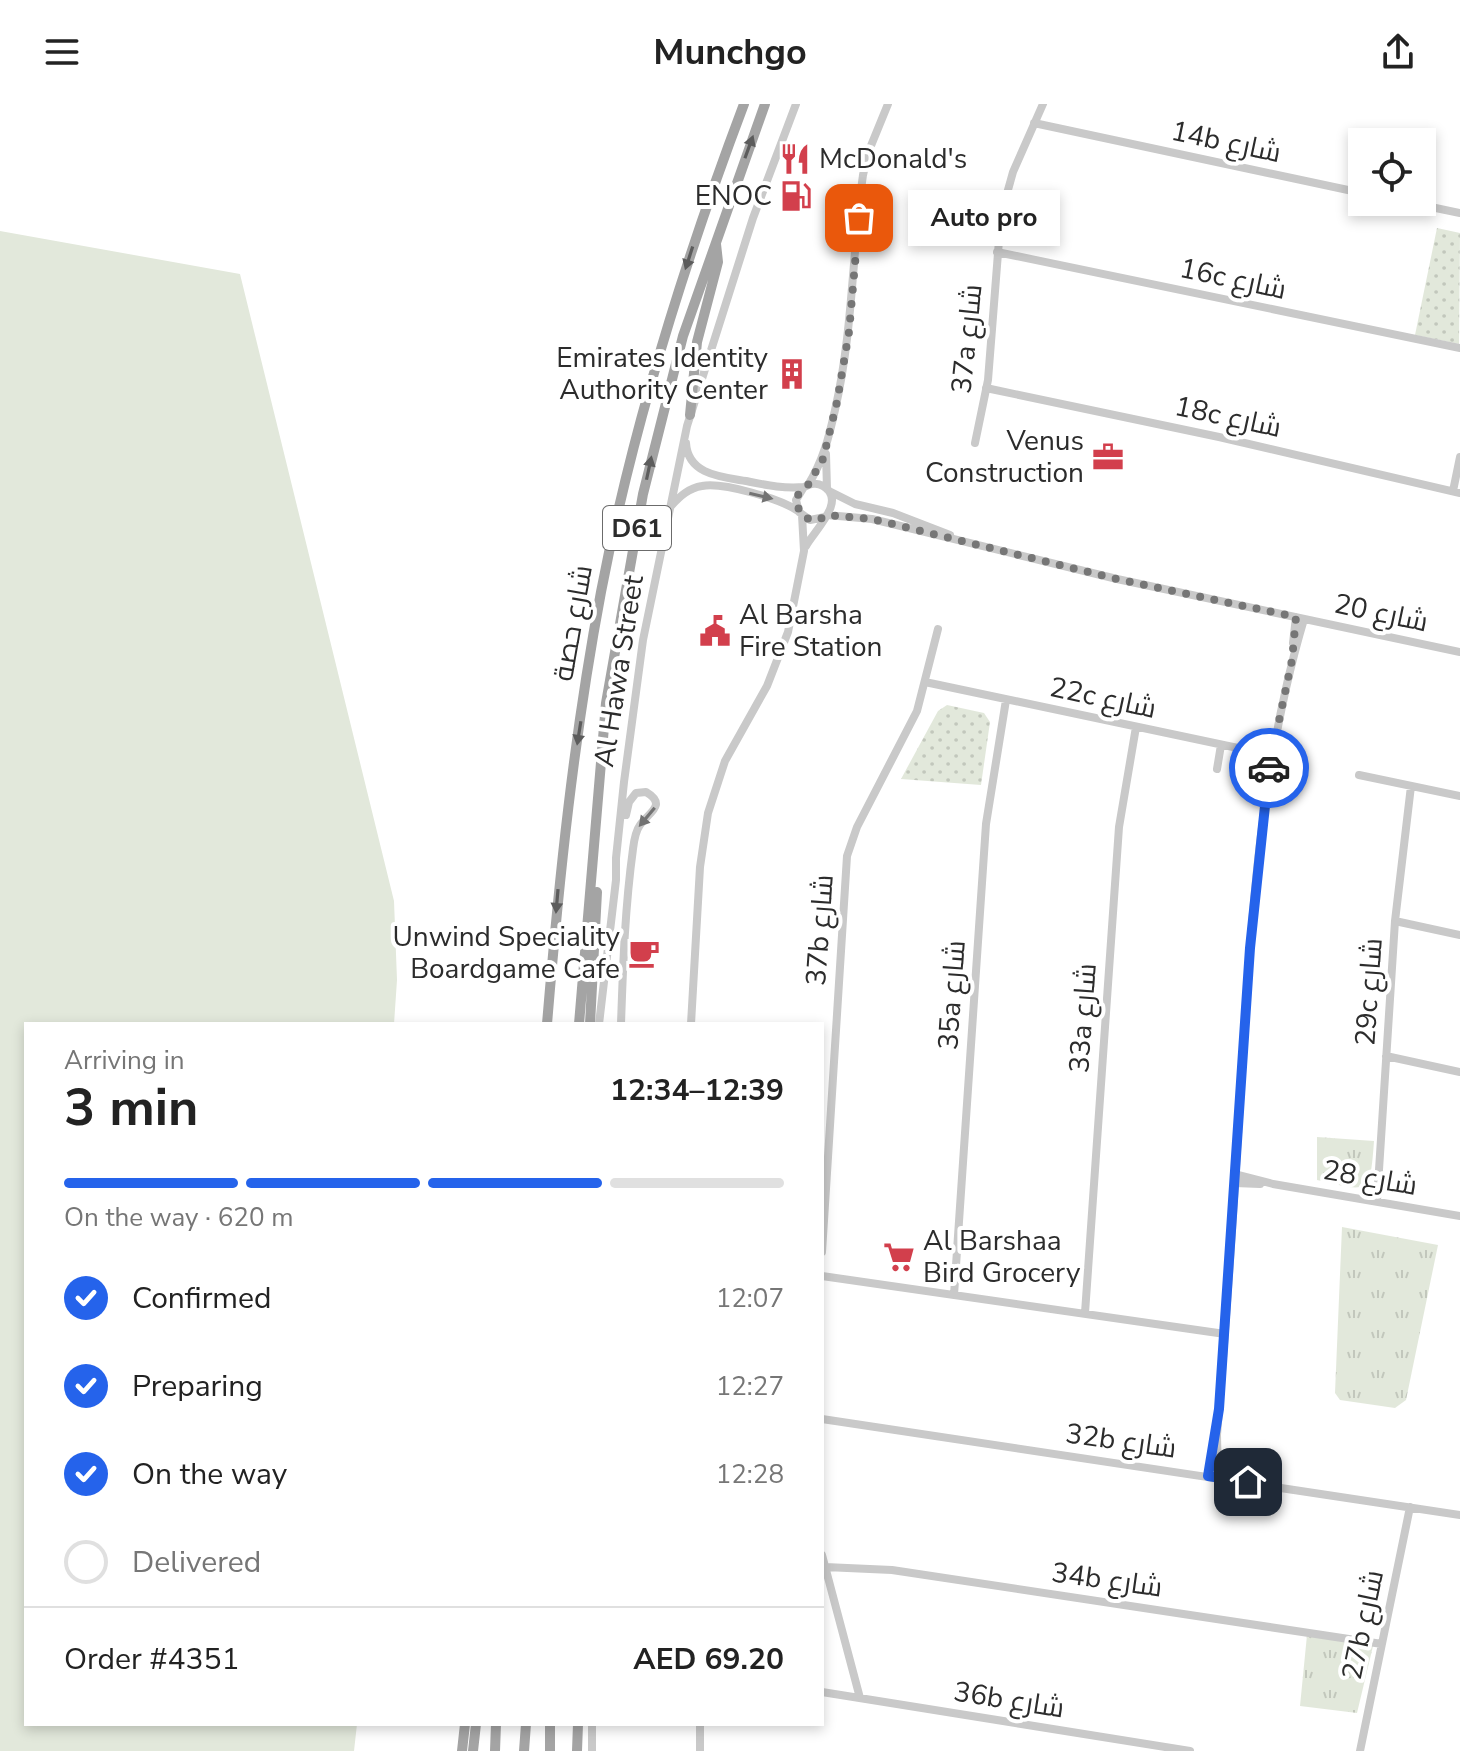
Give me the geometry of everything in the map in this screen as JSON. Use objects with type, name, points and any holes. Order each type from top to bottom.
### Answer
[{"type":"main road","name":"شارع حصة","points":[[547,1022],[571,778],[611,546],[635,441],[664,337],[696,235],[744,104]]},
{"type":"main road","name":"شارع حصة","points":[[579,1022],[606,703],[643,494],[683,336],[765,104]]},
{"type":"main road","points":[[689,421],[697,342],[718,262],[716,243]]},
{"type":"main road","name":"شارع حصة","points":[[590,1022],[598,870],[596,822]]},
{"type":"main road","points":[[462,1751],[465,1726]]},
{"type":"main road","points":[[473,1751],[476,1726]]},
{"type":"main road","points":[[492,1751],[494,1726]]},
{"type":"main road","points":[[524,1751],[526,1726]]},
{"type":"main road","points":[[550,1726],[550,1748]]},
{"type":"main road","points":[[577,1751],[578,1726]]},
{"type":"street","name":"Al Hawa Street","points":[[599,1022],[624,782],[643,640],[689,421],[753,218],[796,104]]},
{"type":"street","points":[[804,551],[833,501],[828,490],[826,449],[847,342],[863,175],[888,104]]},
{"type":"street","name":"37a شارع","points":[[975,443],[986,388],[997,252],[1005,197],[1043,104]]},
{"type":"street","name":"14b شارع","points":[[1034,123],[1348,190]]},
{"type":"street","points":[[1436,208],[1460,213]]},
{"type":"street","name":"16c شارع","points":[[997,252],[1460,348]]},
{"type":"street","name":"18c شارع","points":[[986,388],[1203,433],[1456,492]]},
{"type":"street","points":[[689,421],[687,449],[690,458],[711,474],[779,488],[819,484],[828,490]]},
{"type":"street","points":[[691,1022],[700,867],[711,800],[725,761],[781,654],[794,610],[804,551],[797,496],[806,486],[826,449]]},
{"type":"street","points":[[1456,492],[1460,457]]},
{"type":"street","points":[[671,506],[687,491],[711,485],[776,500],[810,520],[826,516]]},
{"type":"street","name":"شارع 20","points":[[828,490],[855,504],[902,516],[966,541]]},
{"type":"street","name":"شارع 20","points":[[826,516],[872,519],[1117,579],[1460,652]]},
{"type":"street","points":[[1213,1477],[1250,948],[1271,755],[1300,618]]},
{"type":"street","name":"37b شارع","points":[[824,1220],[847,856],[857,827],[911,725],[938,629]]},
{"type":"street","name":"22c شارع","points":[[925,682],[1271,755]]},
{"type":"street","name":"35a شارع","points":[[954,1295],[986,824],[1006,700]]},
{"type":"street","name":"33a شارع","points":[[1085,1313],[1119,827],[1136,727]]},
{"type":"street","points":[[1217,769],[1221,745]]},
{"type":"street","points":[[1359,775],[1460,796]]},
{"type":"street","name":"29c شارع","points":[[1377,1201],[1395,921],[1411,786]]},
{"type":"street","points":[[616,880],[627,805],[636,793],[646,792],[655,799],[656,806],[635,835],[625,917],[621,1022]]},
{"type":"street","points":[[1395,921],[1460,935]]},
{"type":"street","points":[[1386,1056],[1460,1072]]},
{"type":"street","name":"شارع 28","points":[[1235,1179],[1460,1216]]},
{"type":"street","points":[[824,1276],[1225,1334]]},
{"type":"street","name":"32b شارع","points":[[824,1419],[1460,1515]]},
{"type":"street","name":"27b شارع","points":[[1360,1751],[1410,1507]]},
{"type":"street","points":[[824,1563],[860,1698]]},
{"type":"street","name":"34b شارع","points":[[825,1567],[884,1569],[1382,1644]]},
{"type":"street","name":"36b شارع","points":[[824,1692],[1190,1751]]},
{"type":"street","points":[[592,1726],[592,1751]]},
{"type":"street","points":[[700,1726],[700,1750]]},
{"type":"green space","points":[[1437,228],[1460,233],[1459,344],[1415,335]]},
{"type":"green space","points":[[0,231],[240,274],[394,901],[397,980],[394,1022],[24,1022],[24,1726],[357,1726],[354,1751],[0,1751]]},
{"type":"green space","points":[[947,705],[984,713],[990,722],[981,785],[901,779],[938,711]]},
{"type":"green space","points":[[1317,1137],[1374,1141],[1371,1172],[1364,1186],[1347,1187],[1317,1180]]},
{"type":"green space","points":[[1342,1227],[1438,1245],[1406,1400],[1395,1408],[1340,1400],[1335,1393]]},
{"type":"green space","points":[[1307,1635],[1373,1646],[1357,1713],[1300,1706]]},
{"type":"way so far","points":[[859,218],[849,332],[837,402],[823,459],[808,485],[797,496],[799,512],[810,520],[827,515],[872,519],[1117,579],[1296,617],[1292,660],[1269,768]]},
{"type":"place","name":"McDonald's","points":[[795,159]]},
{"type":"place","name":"ENOC","points":[[796,196]]},
{"type":"place","name":"Auto pro","points":[[859,218]]},
{"type":"place","name":"Emirates Identity Authority Center","points":[[792,374]]},
{"type":"place","name":"Venus Construction","points":[[1108,457]]},
{"type":"place","name":"Al Barsha Fire Station","points":[[715,631]]},
{"type":"place","name":"Unwind Speciality Boardgame Cafe","points":[[644,953]]},
{"type":"place","name":"Al Barshaa Bird Grocery","points":[[899,1257]]},
{"type":"route","points":[[1248,1482],[1208,1476],[1217,1435],[1250,948],[1269,768]]}]
